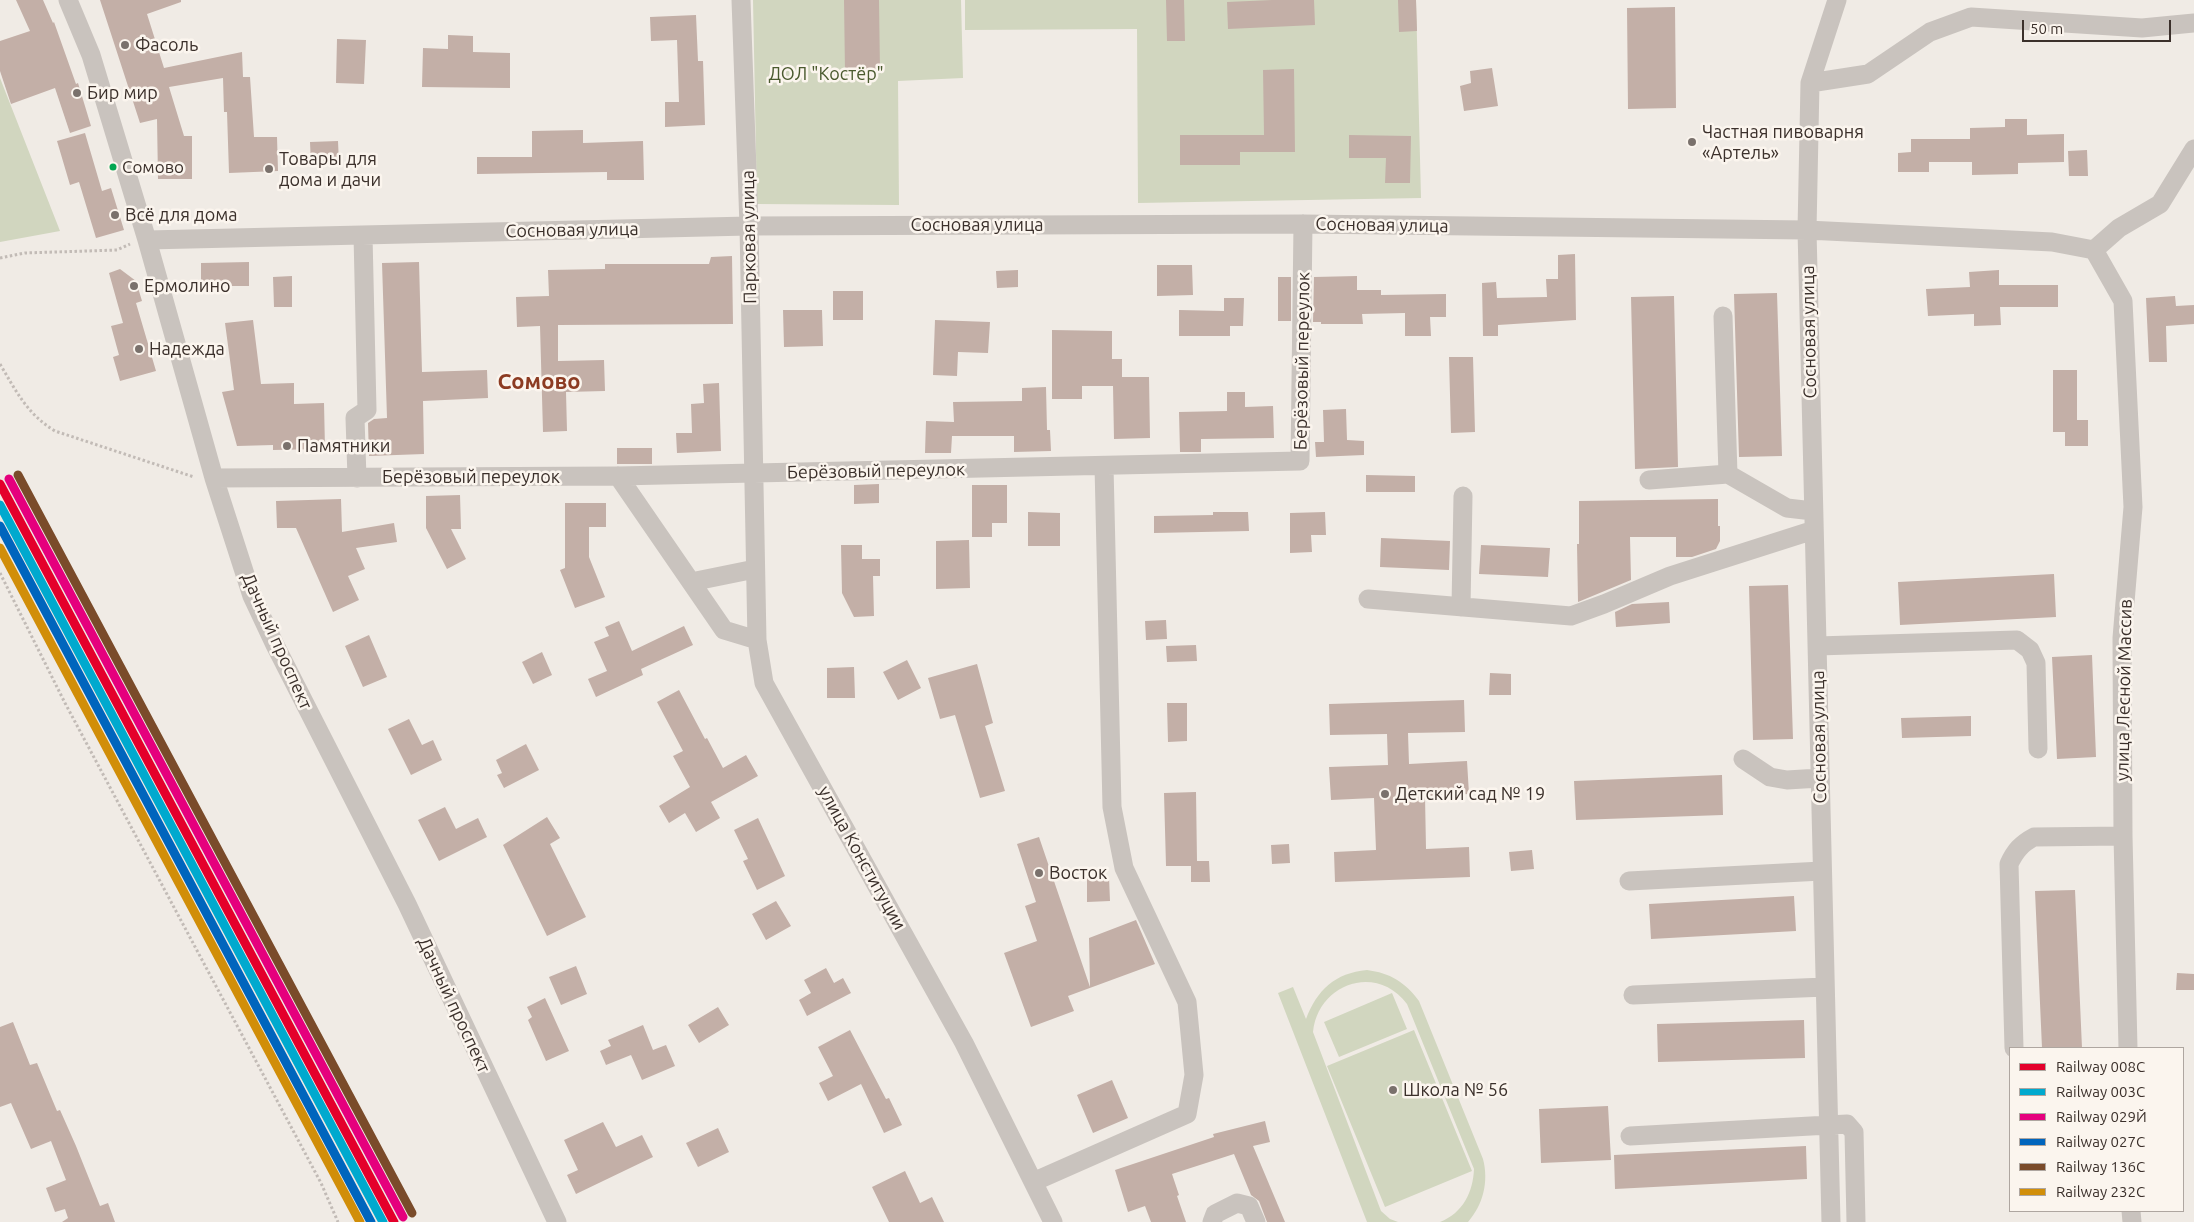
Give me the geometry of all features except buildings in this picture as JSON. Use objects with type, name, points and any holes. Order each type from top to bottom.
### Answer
[{"type":"street","name":"Дачный проспект","points":[[68,0],[91,56],[147,240],[214,478],[252,596],[407,904],[557,1222]]},
{"type":"street","name":"Парковая улица","points":[[741,0],[749,226],[754,474]]},
{"type":"street","name":"Сосновая улица","points":[[1831,1222],[1807,230],[1810,84],[1837,0]]},
{"type":"street","points":[[1810,84],[1868,74],[1930,32],[1971,17],[2142,28],[2194,23]]},
{"type":"street","points":[[2094,250],[2120,228],[2160,204],[2194,149]]},
{"type":"street","name":"Сосновая улица","points":[[147,240],[749,226],[1303,224],[1807,230],[2052,242],[2094,250]]},
{"type":"street","name":"Берёзовый переулок","points":[[214,478],[754,474],[1300,461],[1303,224]]},
{"type":"street","points":[[357,478],[355,418],[367,410],[363,235]]},
{"type":"street","name":"улица Лесной Массив","points":[[2094,250],[2123,302],[2133,507],[2122,638],[2123,836],[2128,1047]]},
{"type":"street","points":[[1723,316],[1728,474]]},
{"type":"street","points":[[1033,1182],[1187,1114],[1194,1074],[1187,1002],[1124,868],[1112,807],[1104,466]]},
{"type":"street","name":"улица Конституции","points":[[754,474],[756,640],[764,683],[964,1043],[1053,1222]]},
{"type":"street","points":[[1649,480],[1728,474],[1787,508],[1813,511]]},
{"type":"street","points":[[618,476],[724,630],[756,640]]},
{"type":"street","points":[[1461,607],[1463,496]]},
{"type":"street","points":[[1368,599],[1571,616],[1670,576],[1814,530]]},
{"type":"street","points":[[691,582],[755,569]]},
{"type":"street","points":[[1817,646],[2017,640],[2030,650],[2036,663],[2038,749]]},
{"type":"street","points":[[1743,759],[1770,777],[1787,780],[1820,778]]},
{"type":"street","points":[[2014,1047],[2009,864],[2014,854],[2022,843],[2034,837],[2123,836]]},
{"type":"street","points":[[1629,881],[1822,871]]},
{"type":"street","points":[[1633,995],[1825,987]]},
{"type":"street","points":[[1630,1136],[1847,1124],[1854,1132],[1856,1222]]},
{"type":"street","points":[[1212,1222],[1214,1214],[1237,1203],[1248,1206],[1256,1222]]},
{"type":"path","points":[[0,258],[25,253],[118,250]]},
{"type":"path","points":[[0,364],[26,406],[39,421],[55,430],[197,478],[214,478]]},
{"type":"path","points":[[0,573],[65,703],[321,1183],[338,1222]]},
{"type":"green space","name":"ДОЛ \"Костёр\"","points":[[753,0],[961,0],[963,78],[898,81],[899,205],[757,204]]},
{"type":"green space","points":[[965,0],[1416,0],[1421,198],[1138,203],[1137,29],[965,30]]},
{"type":"green space","points":[[0,78],[60,231],[0,242]]},
{"type":"green space","points":[[1367,970],[1390,976],[1408,989],[1419,1001],[1483,1159],[1485,1185],[1478,1208],[1468,1222],[1440,1222],[1455,1213],[1465,1201],[1472,1186],[1474,1169],[1407,1004],[1395,991],[1380,984],[1365,982],[1351,984],[1337,991],[1326,1001],[1317,1015],[1313,1032],[1381,1211],[1390,1219],[1398,1222],[1367,1222],[1278,993],[1293,987],[1306,1019],[1316,1000],[1329,985],[1346,975]]},
{"type":"green space","points":[[1392,993],[1407,1029],[1339,1057],[1324,1022]]},
{"type":"green space","points":[[1414,1030],[1472,1171],[1385,1207],[1327,1066]]},
{"type":"rail line","name":"136С","points":[[18,475],[412,1213]]},
{"type":"rail line","name":"029Й","points":[[9,479],[403,1217]]},
{"type":"rail line","name":"008С","points":[[0,484],[394,1222]]},
{"type":"rail line","name":"003С","points":[[0,505],[383,1222]]},
{"type":"rail line","name":"027С","points":[[0,526],[371,1222]]},
{"type":"rail line","name":"232C","points":[[0,548],[360,1222]]},
{"type":"place","name":"Фасоль","points":[[125,45]]},
{"type":"place","name":"Бир мир","points":[[77,93]]},
{"type":"place","name":"Частная пивоварня «Артель»","points":[[1692,142]]},
{"type":"place","name":"Сомово","points":[[113,167]]},
{"type":"place","name":"Товары для дома и дачи","points":[[269,169]]},
{"type":"place","name":"Всё для дома","points":[[115,215]]},
{"type":"place","name":"Ермолино","points":[[134,286]]},
{"type":"place","name":"Надежда","points":[[139,349]]},
{"type":"place","name":"Памятники","points":[[287,446]]},
{"type":"place","name":"Детский сад № 19","points":[[1385,794]]},
{"type":"place","name":"Восток","points":[[1039,873]]},
{"type":"place","name":"Школа № 56","points":[[1393,1090]]},
{"type":"district","name":"Сомово","points":[[539,382]]}]
